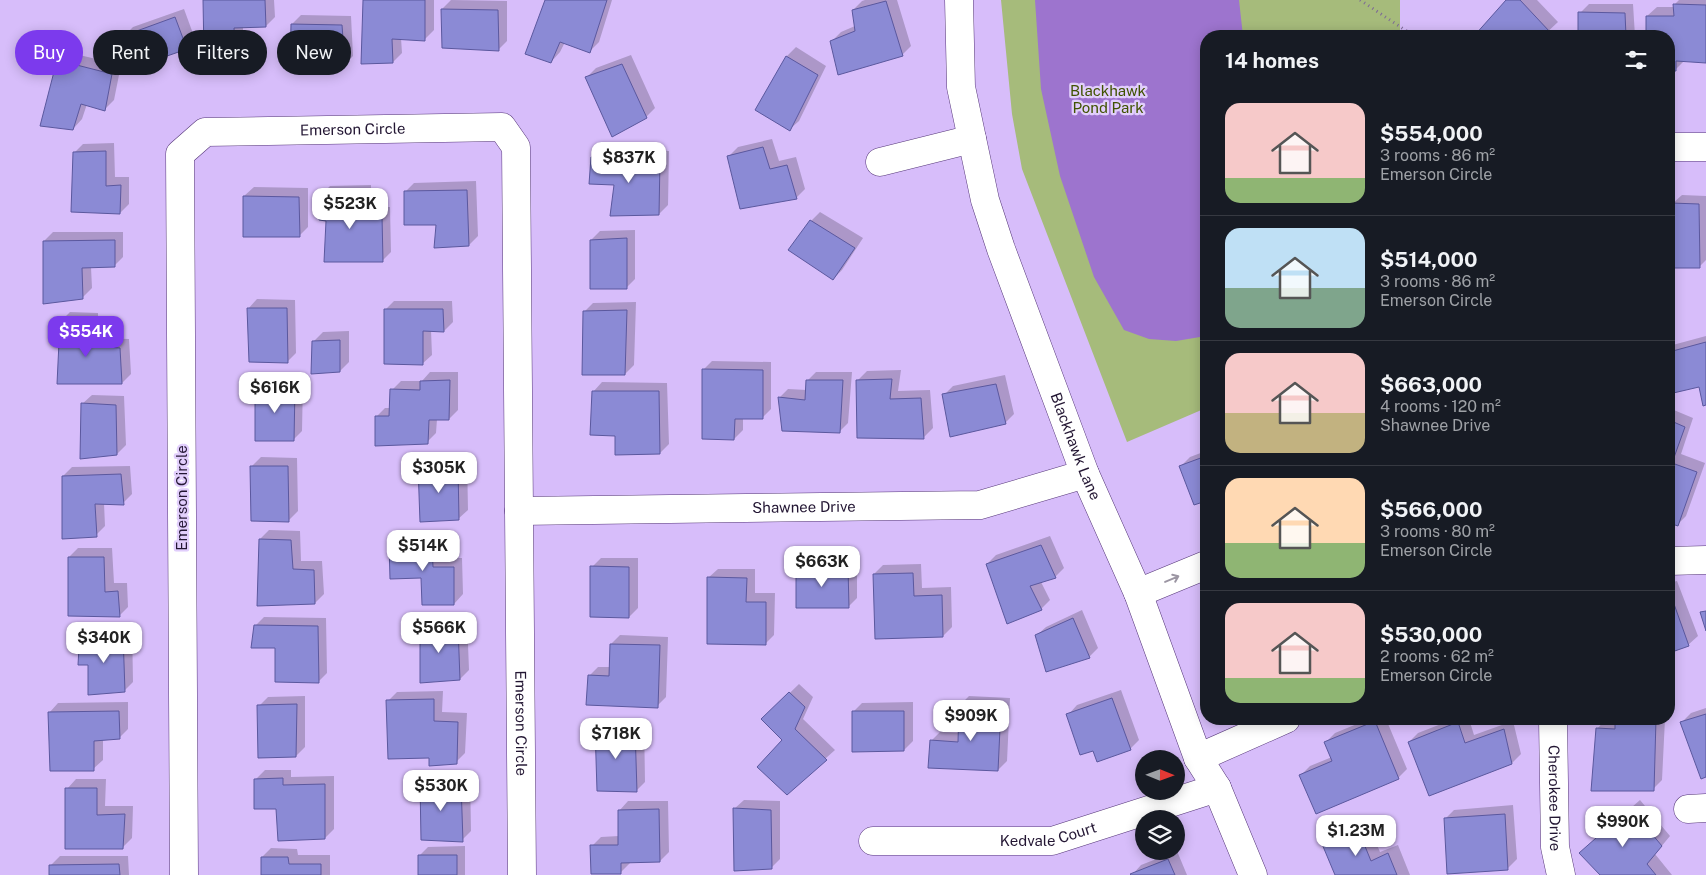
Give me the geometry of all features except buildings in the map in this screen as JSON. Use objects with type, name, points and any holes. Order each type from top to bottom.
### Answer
[{"type":"street","name":"Blackhawk Lane","points":[[959,0],[961,87],[985,200],[1001,249],[1085,474],[1138,593],[1198,758],[1217,788],[1253,875]]},
{"type":"street","name":"Emerson Circle","points":[[184,875],[180,154],[205,132],[502,127],[516,147],[522,875]]},
{"type":"street","points":[[880,162],[972,139]]},
{"type":"street","points":[[1675,147],[1706,147]]},
{"type":"street","name":"Shawnee Drive","points":[[519,511],[980,505],[1085,474]]},
{"type":"street","points":[[1675,562],[1706,560]]},
{"type":"street","points":[[1138,593],[1200,567]]},
{"type":"street","points":[[1198,758],[1272,725]]},
{"type":"street","name":"Cherokee Drive","points":[[1553,725],[1555,847],[1561,875]]},
{"type":"street","name":"Kedvale Court","points":[[873,841],[1052,841],[1217,788]]},
{"type":"path","points":[[1360,0],[1405,30]]},
{"type":"green space","name":"Blackhawk Pond Park","points":[[1001,0],[1400,0],[1400,30],[1200,30],[1200,411],[1127,442],[1022,169],[1012,114]]},
{"type":"shaded area","name":"Blackhawk Pond Park","points":[[1035,0],[1239,0],[1242,30],[1200,30],[1200,337],[1176,341],[1149,339],[1124,330],[1094,277],[1060,176],[1041,89]]}]
